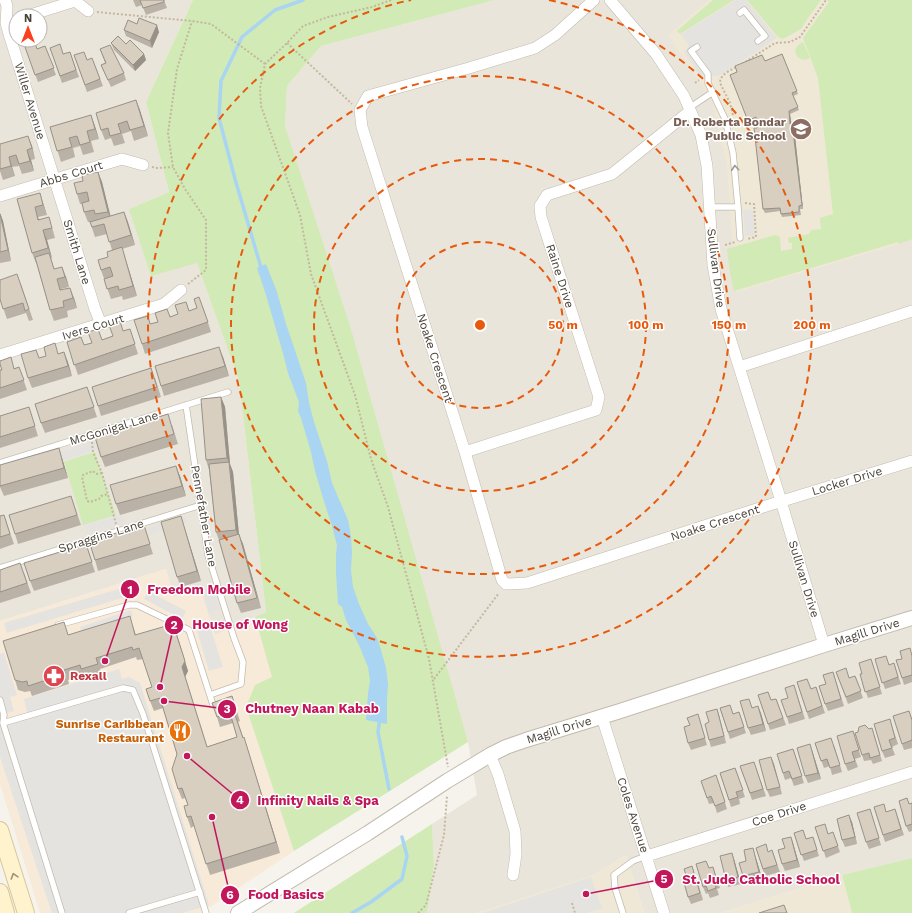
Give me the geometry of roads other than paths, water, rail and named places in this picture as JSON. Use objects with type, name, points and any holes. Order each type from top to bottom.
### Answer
[{"type":"main road","points":[[0,830],[26,913]]},
{"type":"main road","points":[[0,892],[6,913]]},
{"type":"street","name":"Willer Avenue","points":[[5,0],[7,6],[7,22],[54,179]]},
{"type":"street","name":"Noake Crescent","points":[[594,0],[555,35],[535,48],[368,96],[360,110],[362,127],[465,452],[502,580],[506,584],[527,583],[781,502]]},
{"type":"street","name":"Sullivan Drive","points":[[610,0],[656,54],[684,96],[701,135],[706,166],[714,265],[721,309],[824,645]]},
{"type":"street","points":[[48,10],[75,1],[88,12]]},
{"type":"street","name":"Raine Drive","points":[[465,452],[596,410],[599,398],[541,217],[540,206],[547,195],[612,174],[689,109]]},
{"type":"street","name":"Abbs Court","points":[[0,196],[122,159],[143,165]]},
{"type":"street","name":"Smith Lane","points":[[54,179],[101,324]]},
{"type":"street","name":"Ivers Court","points":[[0,355],[164,304],[181,290]]},
{"type":"street","points":[[739,367],[912,311]]},
{"type":"street","name":"Locker Drive","points":[[781,502],[912,461]]},
{"type":"street","name":"Magill Drive","points":[[238,913],[368,833],[447,781],[490,755],[526,740],[912,618]]},
{"type":"street","name":"Coles Avenue","points":[[602,717],[664,913]]},
{"type":"street","points":[[490,755],[498,774],[515,831],[516,854],[513,875]]},
{"type":"street","name":"Coe Drive","points":[[647,856],[912,772]]},
{"type":"lane","points":[[740,13],[744,10],[765,36],[758,41]]},
{"type":"lane","points":[[697,47],[691,52],[711,73],[708,83],[725,119],[733,154],[740,240]]},
{"type":"lane","points":[[689,109],[712,92]]},
{"type":"lane","points":[[709,207],[738,207]]},
{"type":"lane","name":"McGonigal Lane","points":[[0,463],[228,392]]},
{"type":"lane","name":"Pennefather Lane","points":[[186,405],[208,555],[243,662],[241,684],[210,695]]},
{"type":"lane","name":"Spraggins Lane","points":[[0,568],[201,505]]},
{"type":"lane","points":[[54,626],[129,605],[137,605],[189,630],[213,705]]},
{"type":"lane","points":[[3,723],[123,688],[133,690],[143,714],[206,913]]},
{"type":"lane","points":[[0,700],[4,715],[3,723],[62,913]]},
{"type":"lane","points":[[623,913],[615,888],[614,875],[633,861],[647,856]]},
{"type":"lane","points":[[129,913],[200,892]]},
{"type":"water","points":[[266,264],[277,292],[306,383],[309,403],[327,461],[332,483],[348,520],[351,536],[351,570],[353,587],[368,624],[377,638],[386,668],[388,684],[387,724],[366,720],[370,681],[368,667],[346,620],[342,607],[338,604],[336,573],[337,545],[298,411],[299,402],[288,373],[257,268]]},
{"type":"waterway","points":[[262,271],[219,118],[221,81],[242,37],[275,10],[303,0]]},
{"type":"waterway","points":[[380,718],[378,732],[389,789]]},
{"type":"waterway","points":[[352,913],[371,902],[402,879],[407,856],[402,837]]},
{"type":"place","name":"Dr. Roberta Bondar Public School","points":[[801,129]]},
{"type":"place","name":"Freedom Mobile","points":[[105,661]]},
{"type":"place","name":"Rexall","points":[[54,676]]},
{"type":"place","name":"House of Wong","points":[[160,687]]},
{"type":"place","name":"Chutney Naan Kabab","points":[[164,701]]},
{"type":"place","name":"Sunrise Caribbean Restaurant","points":[[180,731]]},
{"type":"place","name":"Infinity Nails & Spa","points":[[187,756]]},
{"type":"place","name":"Food Basics","points":[[212,817]]},
{"type":"place","name":"St. Jude Catholic School","points":[[586,894]]}]
